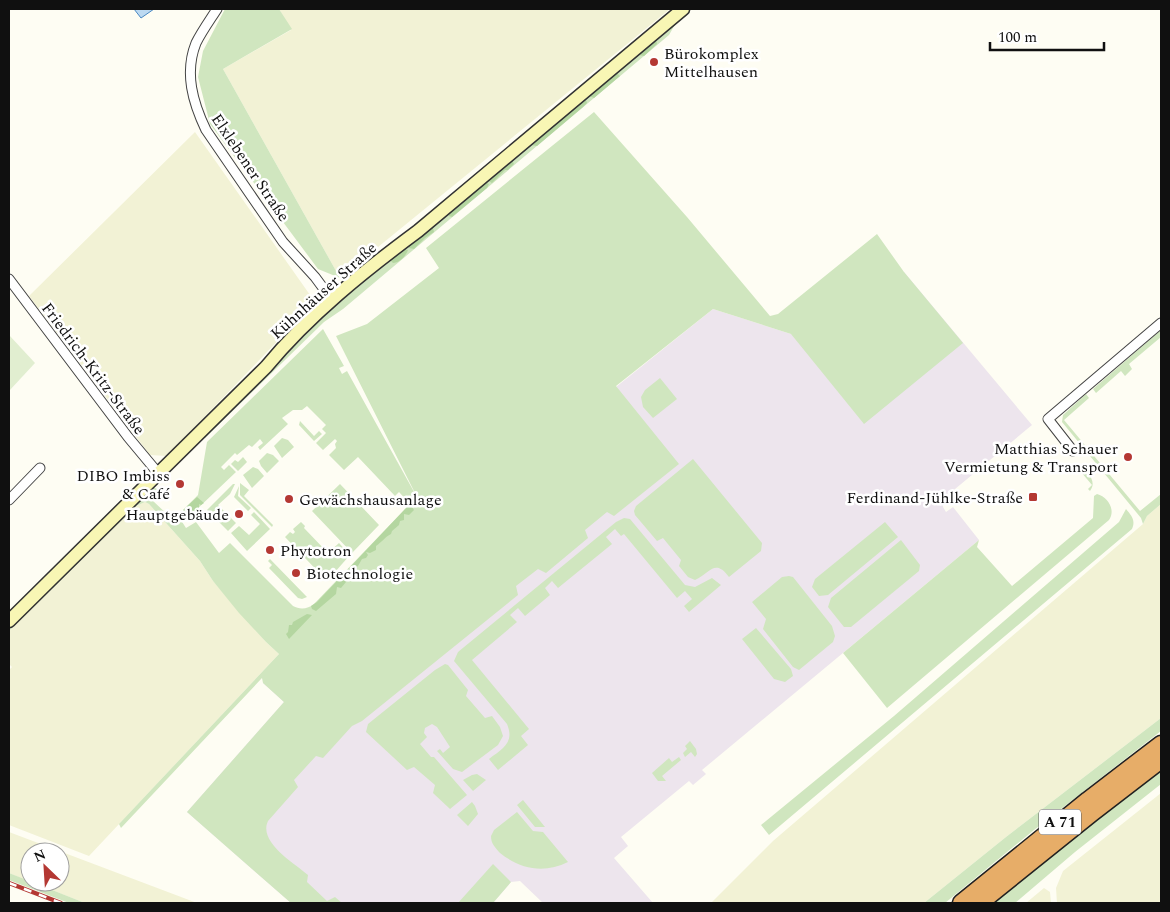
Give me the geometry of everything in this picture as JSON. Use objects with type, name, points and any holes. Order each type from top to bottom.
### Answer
[{"type":"highway","name":"A 71","points":[[961,903],[1088,800],[1161,744]]},
{"type":"highway","name":"A 71","points":[[980,903],[1161,760]]},
{"type":"street","name":"Elxlebener Straße","points":[[217,9],[196,44],[190,69],[191,92],[200,117],[206,130],[283,242],[332,300]]},
{"type":"street","name":"Kühnhäuser Straße","points":[[9,621],[266,367],[284,344],[332,300],[388,253],[423,227],[683,9]]},
{"type":"street","name":"Friedrich-Kritz-Straße","points":[[9,279],[128,437],[158,473]]},
{"type":"street","points":[[1073,451],[1048,420],[1161,323]]},
{"type":"street","points":[[9,500],[40,468]]},
{"type":"shaded area","points":[[904,272],[1032,425],[943,499],[943,507],[946,512],[953,507],[979,540],[702,770],[706,774],[693,785],[689,781],[621,837],[628,846],[614,858],[653,903],[543,903],[520,881],[511,882],[493,903],[291,903],[187,812],[284,702],[263,683],[616,387],[713,309],[791,334]]},
{"type":"green space","points":[[225,9],[279,9],[292,29],[223,69],[340,278],[318,269],[210,124],[198,77],[203,51]]},
{"type":"green space","points":[[279,9],[670,9],[340,278],[223,69],[291,30]]},
{"type":"green space","points":[[688,9],[691,9],[677,21],[669,35],[343,309],[324,322],[205,438],[205,431],[339,302]]},
{"type":"green space","points":[[656,40],[657,44],[644,56],[639,55],[638,53]]},
{"type":"green space","points":[[616,72],[620,76],[594,98],[589,96],[589,94]]},
{"type":"green space","points":[[586,100],[587,103],[583,107],[537,146],[531,145],[573,110],[572,107]]},
{"type":"green space","points":[[594,112],[687,217],[770,316],[778,314],[877,234],[904,272],[963,343],[864,424],[791,334],[713,309],[616,386],[679,464],[614,516],[607,512],[585,530],[588,538],[546,573],[538,569],[516,586],[518,595],[362,721],[352,726],[323,758],[316,756],[294,780],[298,787],[268,821],[266,829],[268,837],[279,851],[308,875],[307,882],[327,901],[335,897],[342,903],[291,903],[187,812],[284,702],[263,683],[262,678],[121,828],[119,824],[279,654],[239,613],[213,581],[200,561],[149,504],[145,502],[136,506],[9,631],[9,629],[153,487],[159,490],[152,500],[169,516],[175,511],[186,528],[196,522],[219,553],[230,543],[293,606],[304,608],[314,604],[411,505],[399,492],[395,496],[358,457],[344,470],[329,455],[336,448],[335,444],[337,441],[335,439],[323,450],[316,443],[326,433],[322,429],[326,425],[307,406],[302,410],[293,410],[282,418],[288,424],[260,450],[258,447],[263,443],[260,439],[252,447],[249,445],[237,455],[235,453],[221,467],[224,470],[229,465],[236,472],[194,512],[187,506],[198,495],[207,442],[323,329],[344,366],[339,368],[342,374],[347,371],[418,499],[336,336],[367,324],[439,268],[426,248]]},
{"type":"green space","points":[[195,132],[315,302],[167,456],[150,455],[29,296]]},
{"type":"green space","points":[[512,160],[514,164],[492,183],[487,180]]},
{"type":"green space","points":[[485,182],[489,184],[487,188],[452,217],[449,216],[448,211],[466,197],[468,199],[468,195]]},
{"type":"green space","points":[[429,227],[433,228],[434,232],[414,249],[409,248],[408,246]]},
{"type":"green space","points":[[403,249],[408,250],[406,255],[393,263],[391,261],[393,257]]},
{"type":"green space","points":[[1161,330],[1161,337],[1129,364],[1132,369],[1125,376],[1121,371],[1096,393],[1093,389]]},
{"type":"green space","points":[[9,335],[35,363],[9,391]]},
{"type":"green space","points":[[660,378],[677,399],[653,418],[643,407],[641,397],[645,390]]},
{"type":"green space","points":[[1086,394],[1089,398],[1064,420],[1140,511],[1161,494],[1161,504],[1147,516],[1143,524],[1141,518],[1062,422],[1063,415]]},
{"type":"green space","points":[[300,421],[314,436],[319,431],[322,434],[314,441],[299,425]]},
{"type":"green space","points":[[282,438],[288,440],[294,447],[282,458],[274,446]]},
{"type":"green space","points":[[267,453],[273,455],[279,461],[267,473],[259,461]]},
{"type":"green space","points":[[243,457],[247,462],[238,471],[231,464],[235,460],[238,462]]},
{"type":"green space","points":[[693,459],[762,543],[761,551],[729,577],[720,568],[716,568],[695,580],[688,577],[679,566],[681,560],[663,538],[657,541],[635,515],[636,506]]},
{"type":"green space","points":[[1079,464],[1092,480],[1093,483],[1090,491],[1088,489],[1092,485],[1076,466]]},
{"type":"green space","points":[[253,467],[258,469],[264,476],[252,488],[243,475]]},
{"type":"green space","points":[[240,483],[249,490],[244,496],[273,525],[272,527],[240,495]]},
{"type":"green space","points":[[235,484],[230,494],[218,505],[236,523],[228,531],[207,510]]},
{"type":"green space","points":[[340,484],[379,525],[352,553],[312,511]]},
{"type":"green space","points":[[239,486],[238,496],[251,508],[248,511],[234,497]]},
{"type":"green space","points":[[1097,494],[1110,504],[1112,512],[1109,520],[887,708],[843,653],[979,540],[977,547],[1012,586],[1093,518],[1094,496]]},
{"type":"green space","points":[[197,497],[204,503],[199,504],[199,508],[193,513],[184,512],[183,510]]},
{"type":"green space","points":[[145,502],[149,504],[200,561],[213,581],[266,642],[279,654],[89,856],[70,849],[70,842],[53,842],[9,825],[9,670],[12,667],[9,664],[9,631],[136,506]]},
{"type":"green space","points":[[1161,504],[1161,718],[1006,837],[924,903],[711,903],[773,841],[1143,524],[1147,516]]},
{"type":"green space","points":[[407,507],[412,507],[414,510],[409,515],[404,514],[404,520],[400,521],[391,534],[376,546],[376,550],[370,553],[366,552],[368,555],[366,558],[362,559],[358,566],[348,574],[346,582],[341,588],[337,587],[336,594],[316,611],[312,609],[311,606],[317,602]]},
{"type":"green space","points":[[1126,509],[1133,520],[1132,529],[769,835],[761,825],[894,716],[1119,522]]},
{"type":"green space","points":[[254,512],[270,529],[247,551],[231,533],[239,526],[249,535],[260,524],[251,515]]},
{"type":"green space","points":[[624,518],[630,519],[685,585],[695,587],[712,578],[721,585],[689,612],[684,606],[692,599],[685,591],[677,598],[624,534],[621,536],[615,529],[606,537],[612,544],[558,588],[552,581],[545,588],[550,595],[525,616],[518,608],[510,615],[517,622],[472,660],[529,729],[521,736],[528,745],[498,770],[489,759],[506,745],[509,736],[507,724],[454,661],[458,652],[616,522]]},
{"type":"green space","points":[[301,522],[305,526],[304,528],[328,553],[339,543],[350,555],[327,581],[285,537],[290,532],[293,534],[295,532],[293,529]]},
{"type":"green space","points":[[885,522],[898,537],[828,595],[819,596],[812,587],[815,579]]},
{"type":"green space","points":[[901,540],[920,565],[919,571],[851,627],[844,627],[828,607],[831,598]]},
{"type":"green space","points":[[270,559],[307,597],[298,598],[269,568],[272,565],[268,561]]},
{"type":"green space","points":[[782,577],[793,577],[832,626],[835,636],[833,642],[799,670],[793,667],[763,629],[766,619],[752,602]]},
{"type":"green space","points":[[307,614],[312,615],[289,639],[286,634],[289,625],[292,625],[293,622]]},
{"type":"green space","points":[[756,628],[791,669],[793,676],[785,682],[774,679],[742,639]]},
{"type":"green space","points":[[445,664],[448,665],[468,690],[466,696],[485,718],[492,716],[500,727],[503,736],[498,745],[462,772],[453,769],[437,751],[440,749],[443,753],[450,747],[437,727],[432,724],[425,728],[424,733],[427,737],[420,744],[467,795],[450,809],[433,793],[435,785],[414,767],[407,770],[366,732],[368,724]]},
{"type":"green space","points":[[1161,718],[1161,731],[1034,830],[945,903],[924,903],[1006,837]]},
{"type":"green space","points":[[690,741],[697,754],[695,757],[691,752],[685,757],[683,753],[687,749],[685,746]]},
{"type":"green space","points":[[679,757],[681,760],[662,776],[666,781],[658,781],[652,773],[669,758],[672,762]]},
{"type":"green space","points":[[1161,770],[1161,784],[1075,852],[1015,903],[993,903],[1093,823]]},
{"type":"green space","points":[[477,774],[486,780],[473,791],[463,780]]},
{"type":"green space","points":[[1161,793],[1161,903],[1057,903],[1056,888],[1063,871]]},
{"type":"green space","points":[[523,800],[545,827],[535,827],[517,805]]},
{"type":"green space","points":[[472,802],[478,814],[468,826],[457,815]]},
{"type":"green space","points":[[517,812],[533,831],[543,832],[568,862],[550,868],[532,868],[516,863],[500,853],[495,847],[491,836],[494,830]]},
{"type":"green space","points":[[9,832],[35,842],[20,842],[20,878],[9,873]]},
{"type":"green space","points":[[70,855],[197,903],[85,903],[57,892],[70,892]]},
{"type":"green space","points":[[493,864],[511,882],[493,903],[458,903]]},
{"type":"green space","points":[[9,873],[20,877],[20,884],[9,880]]},
{"type":"green space","points":[[1044,888],[1050,892],[1051,903],[1026,903]]},
{"type":"green space","points":[[40,892],[57,892],[85,903],[69,903]]},
{"type":"water","points":[[134,9],[154,9],[141,18]]},
{"type":"railway","points":[[9,883],[61,903]]},
{"type":"place","name":"Bürokomplex Mittelhausen","points":[[654,62]]},
{"type":"place","name":"Matthias Schauer Vermietung & Transport","points":[[1128,457]]},
{"type":"place","name":"DIBO Imbiss & Café","points":[[180,484]]},
{"type":"place","name":"Ferdinand-Jühlke-Straße","points":[[1033,497]]},
{"type":"place","name":"Gewächshausanlage","points":[[289,499]]},
{"type":"place","name":"Hauptgebäude","points":[[239,514]]},
{"type":"place","name":"Phytotron","points":[[270,550]]},
{"type":"place","name":"Biotechnologie","points":[[296,573]]}]
